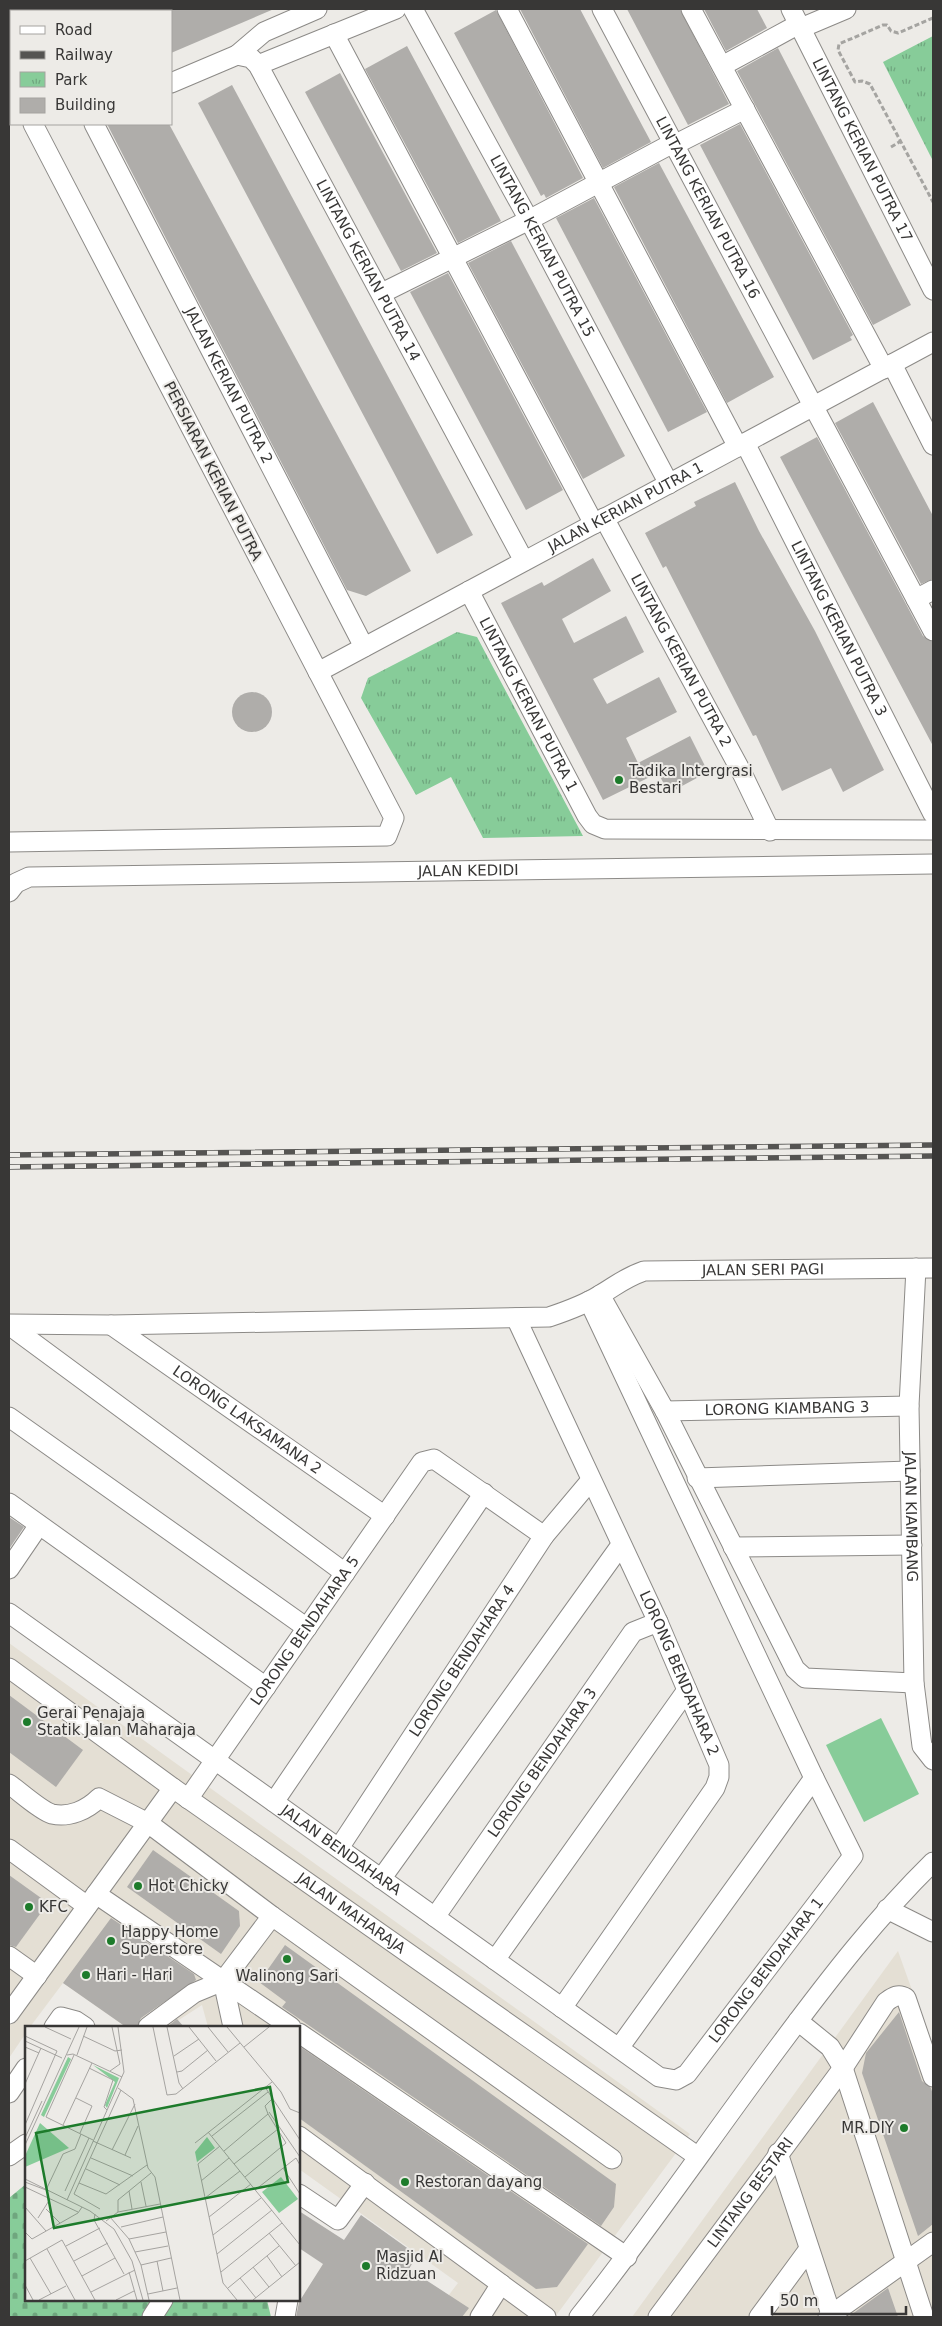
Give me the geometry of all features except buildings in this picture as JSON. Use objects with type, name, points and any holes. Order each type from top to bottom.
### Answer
[{"type":"street","points":[[172,83],[237,55],[264,32],[317,9]]},
{"type":"street","points":[[237,55],[251,58],[258,65],[396,9]]},
{"type":"street","name":"LINTANG KERIAN PUTRA 15","points":[[413,9],[529,220],[669,484]]},
{"type":"street","name":"LINTANG KERIAN PUTRA 3","points":[[507,9],[598,184],[741,445],[933,814]]},
{"type":"street","name":"LINTANG KERIAN PUTRA 16","points":[[602,9],[933,631]]},
{"type":"street","points":[[692,9],[745,109],[933,445]]},
{"type":"street","points":[[722,66],[797,20],[846,9]]},
{"type":"street","name":"LINTANG KERIAN PUTRA 17","points":[[797,20],[933,290]]},
{"type":"street","name":"LINTANG KERIAN PUTRA 2","points":[[334,34],[453,258],[741,771],[770,831]]},
{"type":"street","name":"LINTANG KERIAN PUTRA 14","points":[[258,65],[382,293],[524,561]]},
{"type":"street","points":[[382,293],[745,109]]},
{"type":"street","name":"PERSIARAN KERIAN PUTRA","points":[[9,842],[387,836],[394,818],[33,125]]},
{"type":"street","name":"JALAN KERIAN PUTRA 2","points":[[95,125],[364,647]]},
{"type":"street","name":"JALAN KERIAN PUTRA 1","points":[[318,672],[933,342]]},
{"type":"street","points":[[916,599],[933,590]]},
{"type":"street","name":"LINTANG KERIAN PUTRA 1","points":[[468,591],[593,824],[605,829],[770,831]]},
{"type":"street","points":[[770,831],[933,830]]},
{"type":"street","name":"JALAN KEDIDI","points":[[9,892],[16,883],[28,877],[933,864]]},
{"type":"street","name":"JALAN SERI PAGI","points":[[9,1325],[111,1325],[549,1317],[574,1309],[595,1298],[625,1277],[644,1271],[925,1268]]},
{"type":"street","name":"JALAN KIAMBANG","points":[[925,1268],[909,1406],[910,1471],[914,1683],[922,1746],[933,1760]]},
{"type":"street","points":[[595,1298],[665,1411],[697,1478],[795,1669],[805,1678],[914,1683]]},
{"type":"street","points":[[595,1298],[814,1778],[619,2048]]},
{"type":"street","name":"LORONG BENDAHARA 2","points":[[516,1318],[658,1622],[719,1765],[719,1777],[715,1788],[562,2008]]},
{"type":"street","points":[[9,1325],[345,1573]]},
{"type":"street","name":"LORONG LAKSAMANA 2","points":[[111,1325],[384,1516]]},
{"type":"street","name":"LORONG KIAMBANG 3","points":[[665,1411],[909,1406]]},
{"type":"street","points":[[9,1417],[307,1628]]},
{"type":"street","name":"LORONG BENDAHARA 5","points":[[9,2014],[148,1823],[215,1760],[422,1462],[434,1459],[484,1493]]},
{"type":"street","points":[[697,1478],[910,1471]]},
{"type":"street","name":"LORONG BENDAHARA 4","points":[[339,1848],[544,1536],[591,1480]]},
{"type":"street","points":[[274,1802],[484,1493],[544,1536]]},
{"type":"street","points":[[9,1503],[266,1687]]},
{"type":"street","points":[[9,1569],[39,1525]]},
{"type":"street","points":[[382,1878],[621,1545]]},
{"type":"street","points":[[733,1547],[912,1545]]},
{"type":"street","name":"JALAN BENDAHARA","points":[[9,1613],[659,2077],[676,2080]]},
{"type":"street","name":"LORONG BENDAHARA 3","points":[[435,1917],[632,1632],[658,1622]]},
{"type":"street","name":"JALAN MAHARAJA","points":[[9,1668],[181,1793],[697,2156]]},
{"type":"street","points":[[495,1960],[687,1690]]},
{"type":"street","name":"LORONG BENDAHARA 1","points":[[676,2080],[687,2074],[853,1856],[814,1778]]},
{"type":"street","points":[[9,1784],[51,1814],[81,1811],[89,1808],[99,1798],[148,1823],[272,1916],[612,2159]]},
{"type":"street","points":[[9,1849],[223,1981],[290,2026]]},
{"type":"street","points":[[579,2317],[627,2257],[697,2156],[846,1956],[887,1909],[933,1862]]},
{"type":"street","points":[[887,1909],[933,1932]]},
{"type":"street","points":[[149,2026],[194,1993],[223,1981],[272,1916]]},
{"type":"street","points":[[9,1956],[37,1976]]},
{"type":"street","points":[[223,1981],[233,2026]]},
{"type":"street","name":"LINTANG BESTARI","points":[[660,2317],[778,2153],[843,2068],[886,2002],[893,1996],[906,1998],[933,2077]]},
{"type":"street","points":[[55,2026],[61,2017],[76,2021],[84,2026]]},
{"type":"street","points":[[798,2021],[830,2047],[843,2068],[906,2261],[927,2315]]},
{"type":"street","points":[[300,2034],[627,2257]]},
{"type":"street","points":[[9,2093],[25,2069]]},
{"type":"street","points":[[300,2137],[546,2317]]},
{"type":"street","points":[[9,2156],[25,2145]]},
{"type":"street","points":[[778,2153],[830,2316],[933,2242]]},
{"type":"street","points":[[300,2195],[338,2220],[365,2183]]},
{"type":"street","points":[[759,2317],[809,2249]]},
{"type":"street","points":[[480,2317],[501,2284]]},
{"type":"street","points":[[152,2317],[162,2301]]},
{"type":"street","points":[[285,2317],[288,2301]]},
{"type":"path","points":[[933,18],[898,33],[891,31],[888,25],[883,25],[839,44],[838,48],[855,82],[862,81],[870,84],[933,202]]},
{"type":"path","points":[[891,147],[901,141]]},
{"type":"shaded area","points":[[9,1643],[690,2134],[555,2317],[432,2317],[458,2283],[300,2170],[300,2026],[208,2026],[202,2005],[170,2026],[125,2026],[63,1983],[31,2026],[25,2026],[25,2034],[9,2058]]},
{"type":"shaded area","points":[[898,1951],[933,2049],[933,2317],[632,2317]]},
{"type":"green space","points":[[933,36],[933,161],[883,62]]},
{"type":"green space","points":[[457,632],[477,637],[583,836],[483,838],[451,777],[416,795],[361,698],[368,678]]},
{"type":"green space","points":[[881,1718],[919,1794],[864,1822],[826,1745]]},
{"type":"green space","points":[[25,2185],[25,2301],[267,2301],[271,2317],[9,2317],[9,2198]]},
{"type":"railway","points":[[9,1155],[933,1145]]},
{"type":"railway","points":[[9,1167],[933,1156]]},
{"type":"place","name":"Tadika Intergrasi Bestari","points":[[619,780]]},
{"type":"place","name":"Gerai Penajaja Statik Jalan Maharaja","points":[[27,1722]]},
{"type":"place","name":"Hot Chicky","points":[[138,1886]]},
{"type":"place","name":"KFC","points":[[29,1907]]},
{"type":"place","name":"Happy Home Superstore","points":[[111,1941]]},
{"type":"place","name":"Walinong Sari","points":[[287,1959]]},
{"type":"place","name":"Hari - Hari","points":[[86,1975]]},
{"type":"place","name":"MR.DIY","points":[[904,2128]]},
{"type":"place","name":"Restoran dayang","points":[[405,2182]]},
{"type":"place","name":"Masjid Al Ridzuan","points":[[366,2266]]}]
